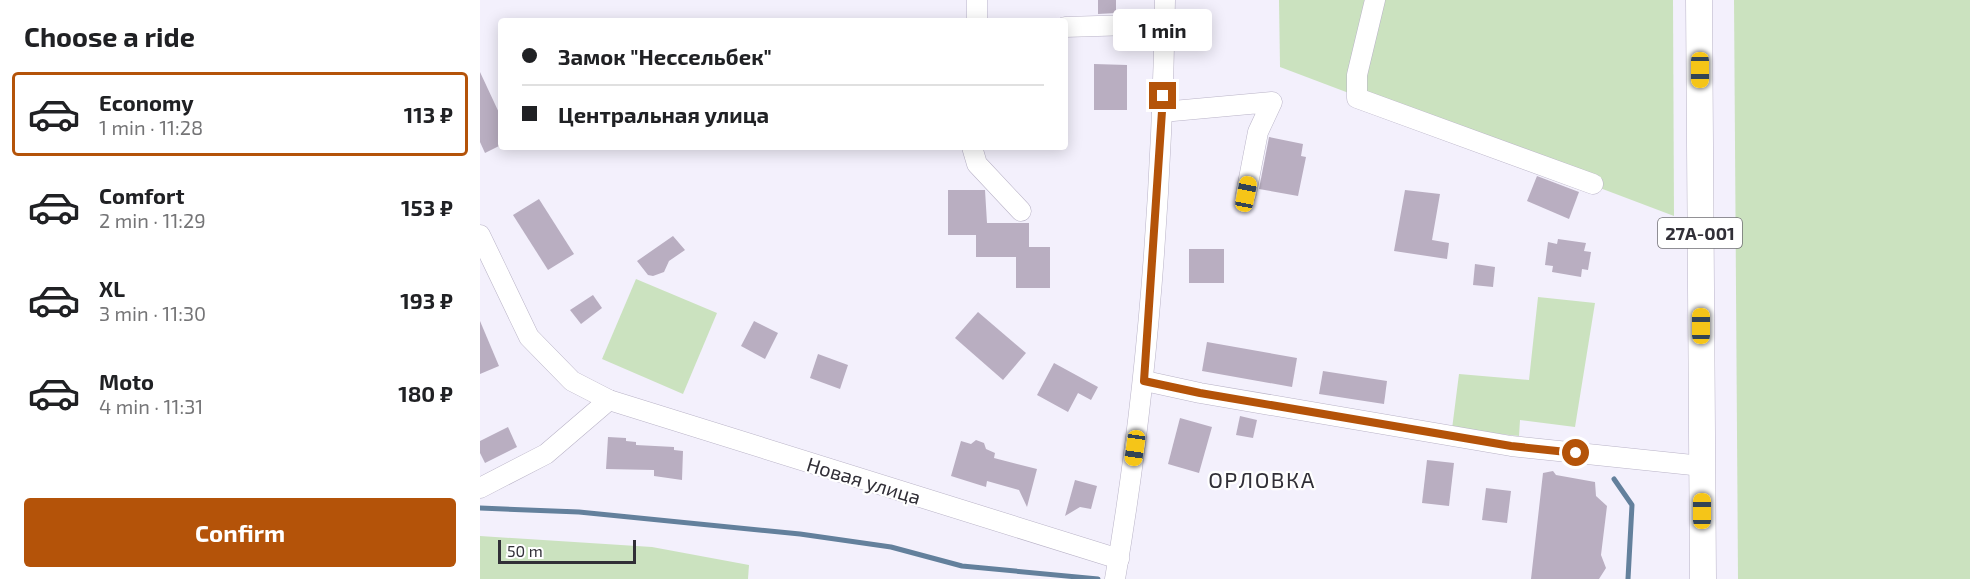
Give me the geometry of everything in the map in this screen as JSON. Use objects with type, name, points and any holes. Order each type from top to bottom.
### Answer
[{"type":"main road","name":"27А-001","points":[[1699,0],[1703,579]]},
{"type":"street","points":[[977,0],[977,18]]},
{"type":"street","points":[[1116,579],[1144,381],[1162,112],[1165,0]]},
{"type":"street","points":[[1375,0],[1357,75],[1357,98],[1593,184]]},
{"type":"street","points":[[1068,27],[1164,24]]},
{"type":"street","points":[[1162,112],[1272,102],[1258,132],[1246,194]]},
{"type":"street","points":[[973,150],[977,164],[1021,211]]},
{"type":"street","name":"Новая улица","points":[[480,234],[529,337],[572,381],[609,400],[1119,559]]},
{"type":"street","points":[[1144,381],[1200,393],[1511,446],[1702,466]]},
{"type":"street","points":[[480,488],[546,454],[609,400]]},
{"type":"green space","points":[[1279,0],[1673,0],[1674,216],[1280,67]]},
{"type":"green space","points":[[1734,0],[1970,0],[1970,579],[1738,579]]},
{"type":"green space","points":[[636,279],[717,313],[683,394],[602,359]]},
{"type":"green space","points":[[1538,297],[1595,303],[1575,427],[1520,420],[1519,436],[1452,429],[1459,374],[1529,380]]},
{"type":"green space","points":[[480,536],[652,547],[749,565],[748,579],[480,579]]},
{"type":"building","points":[[1098,0],[1116,0],[1116,13],[1098,14]]},
{"type":"building","points":[[1094,64],[1127,65],[1127,110],[1094,110]]},
{"type":"building","points":[[480,72],[498,111],[498,146],[485,153],[480,142]]},
{"type":"building","points":[[1269,137],[1303,144],[1301,156],[1306,157],[1298,196],[1259,189]]},
{"type":"building","points":[[1537,176],[1579,192],[1569,219],[1527,201]]},
{"type":"building","points":[[948,190],[985,190],[987,223],[1029,223],[1029,247],[1050,247],[1050,288],[1016,288],[1016,257],[976,257],[976,235],[948,235]]},
{"type":"building","points":[[1405,190],[1440,194],[1432,240],[1449,243],[1447,259],[1394,251]]},
{"type":"building","points":[[539,199],[574,254],[548,270],[513,215]]},
{"type":"building","points":[[673,236],[685,250],[669,261],[664,272],[653,276],[648,275],[637,261]]},
{"type":"building","points":[[1558,239],[1586,243],[1584,251],[1591,252],[1588,270],[1582,269],[1581,277],[1552,272],[1553,266],[1545,265],[1548,242],[1557,244]]},
{"type":"building","points":[[1189,249],[1224,249],[1224,283],[1189,283]]},
{"type":"building","points":[[1475,264],[1495,267],[1493,287],[1473,285]]},
{"type":"building","points":[[593,295],[602,308],[581,324],[570,310]]},
{"type":"building","points":[[978,312],[1026,353],[1003,380],[955,338]]},
{"type":"building","points":[[480,321],[499,366],[480,374]]},
{"type":"building","points":[[754,321],[778,333],[765,359],[741,346]]},
{"type":"building","points":[[1207,342],[1297,358],[1292,387],[1202,371]]},
{"type":"building","points":[[818,354],[848,365],[840,389],[810,378]]},
{"type":"building","points":[[1054,363],[1098,387],[1091,400],[1078,393],[1068,412],[1037,395]]},
{"type":"building","points":[[1323,371],[1387,381],[1384,404],[1319,394]]},
{"type":"building","points":[[1240,416],[1257,420],[1253,438],[1236,435]]},
{"type":"building","points":[[1180,418],[1212,427],[1199,473],[1168,464]]},
{"type":"building","points":[[508,427],[517,447],[485,463],[480,453],[480,441]]},
{"type":"building","points":[[608,437],[626,438],[626,441],[636,442],[636,445],[674,447],[674,450],[683,451],[682,480],[654,476],[654,470],[606,469]]},
{"type":"building","points":[[976,440],[984,443],[986,449],[995,453],[994,458],[1037,469],[1027,507],[1019,490],[987,481],[986,487],[951,476],[961,441],[971,444]]},
{"type":"building","points":[[1427,460],[1454,463],[1449,506],[1422,503]]},
{"type":"building","points":[[1553,471],[1556,475],[1595,482],[1596,496],[1607,506],[1601,555],[1606,568],[1599,579],[1531,579],[1543,473]]},
{"type":"building","points":[[1075,480],[1097,486],[1091,509],[1080,507],[1065,516]]},
{"type":"building","points":[[1486,488],[1511,491],[1507,523],[1482,520]]},
{"type":"waterway","points":[[1614,479],[1632,505],[1628,579]]},
{"type":"waterway","points":[[480,508],[579,512],[800,534],[891,547],[962,566],[1098,579]]},
{"type":"district","name":"ОРЛОВКА","points":[[1262,479]]},
{"type":"route","points":[[1163,96],[1144,381],[1200,393],[1511,446],[1576,453]]}]
